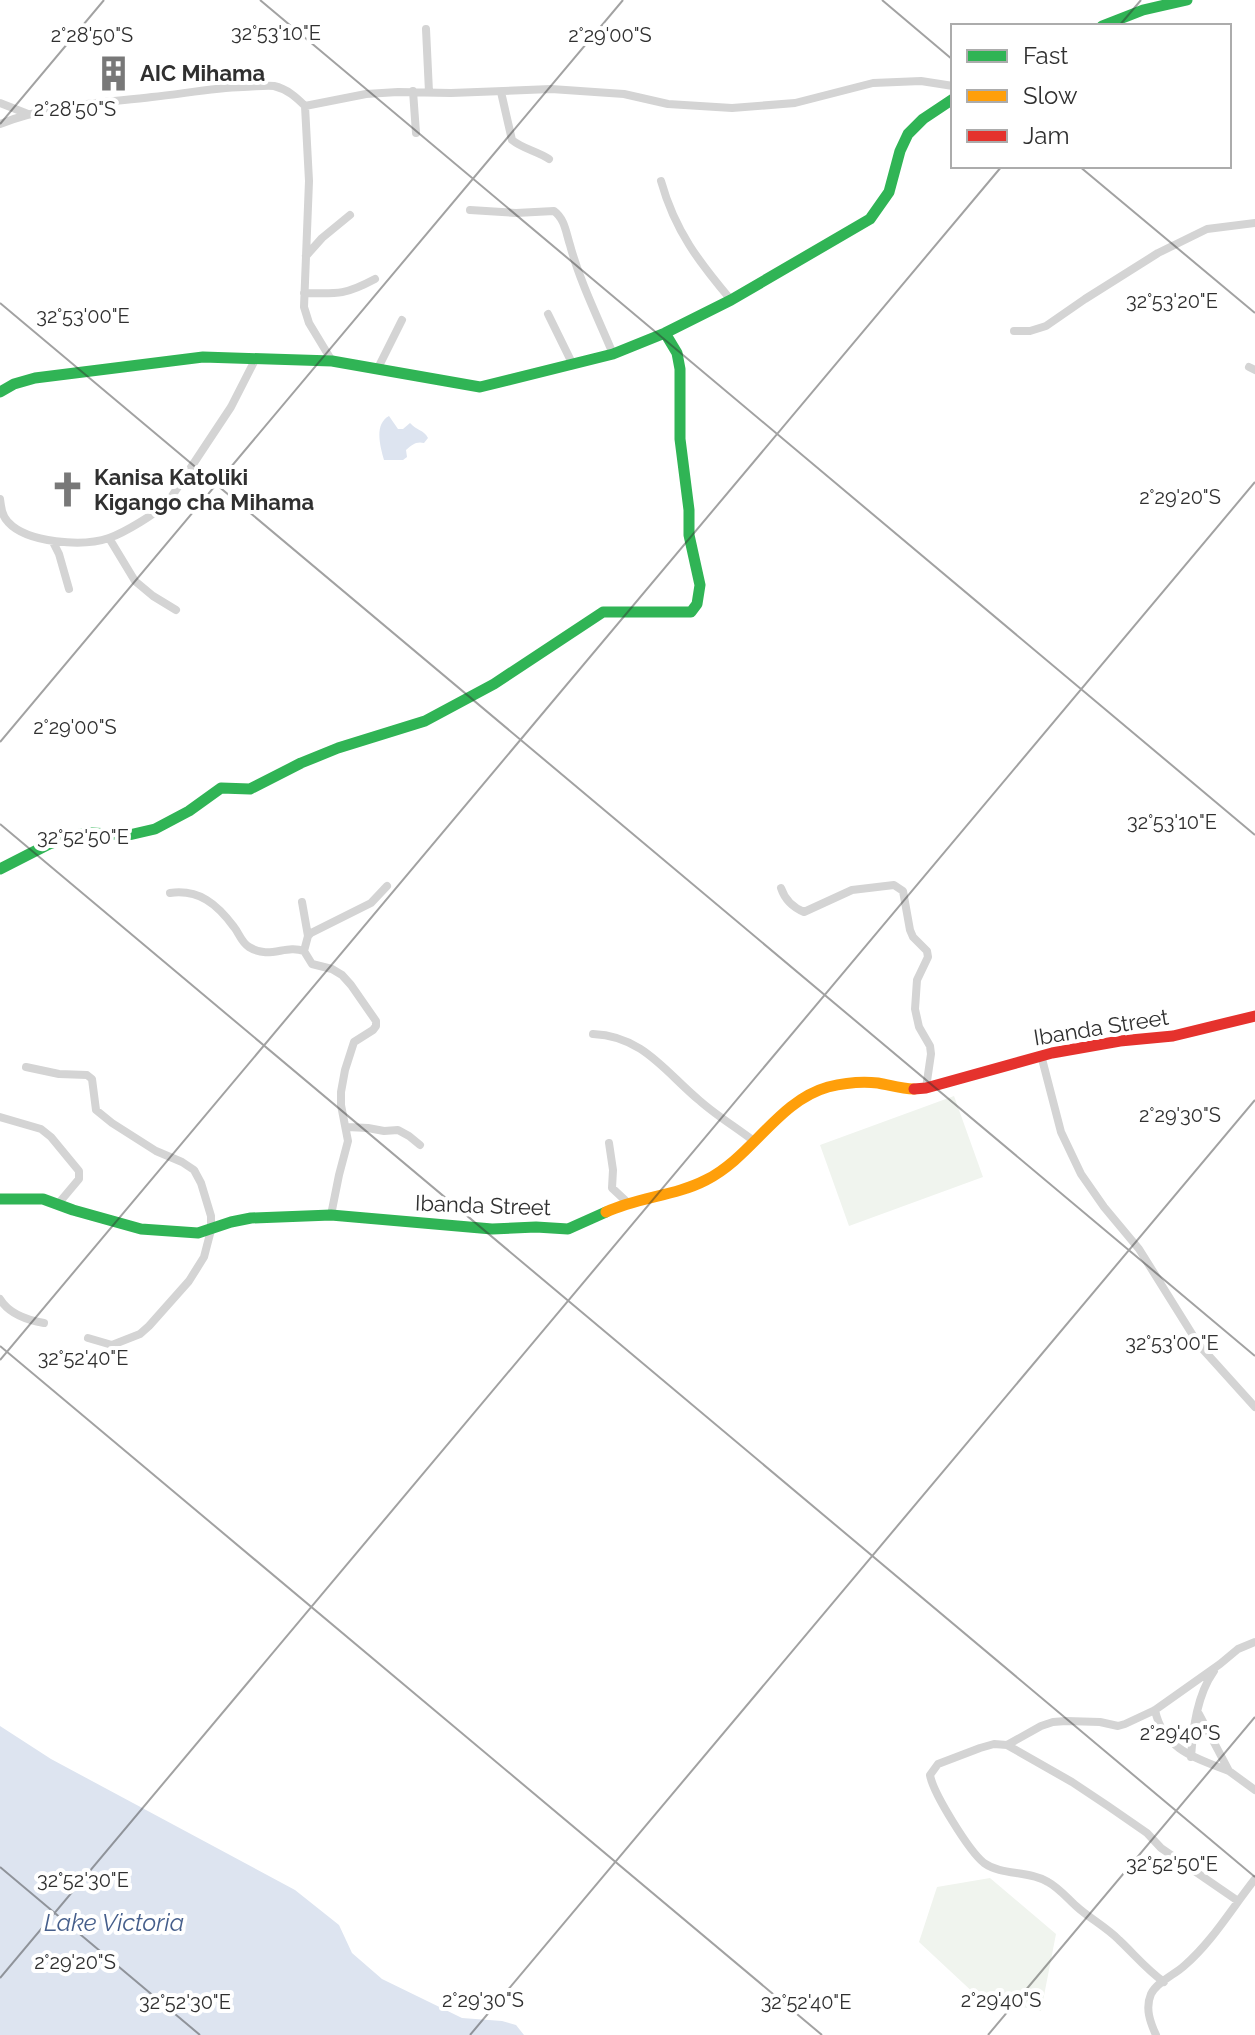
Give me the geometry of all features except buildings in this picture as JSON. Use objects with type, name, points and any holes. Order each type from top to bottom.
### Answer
[{"type":"street","points":[[1106,24],[1126,14],[1187,0]]},
{"type":"street","points":[[426,29],[429,92]]},
{"type":"street","points":[[305,106],[366,94],[551,89],[624,94],[668,104],[732,108],[795,103],[897,80],[951,86]]},
{"type":"street","points":[[0,124],[29,115],[94,103],[209,89],[274,86],[297,98],[305,106],[309,181],[304,307],[309,323],[332,361]]},
{"type":"street","points":[[413,91],[416,133]]},
{"type":"street","points":[[501,92],[512,140],[549,159]]},
{"type":"street","points":[[0,392],[35,378],[203,357],[332,361],[480,387],[613,354],[665,333],[731,300],[870,219],[893,183],[907,135],[914,126],[951,100]]},
{"type":"street","points":[[0,103],[29,115]]},
{"type":"street","points":[[661,181],[681,233],[731,300]]},
{"type":"street","points":[[470,210],[516,213],[554,211],[559,214],[573,258],[613,354]]},
{"type":"street","points":[[305,256],[350,215]]},
{"type":"street","points":[[1014,331],[1030,331],[1046,326],[1158,253],[1207,229],[1255,223]]},
{"type":"street","points":[[304,293],[344,293],[375,279]]},
{"type":"street","points":[[548,314],[573,365]]},
{"type":"street","points":[[378,368],[402,320]]},
{"type":"street","points":[[0,869],[81,834],[126,836],[162,828],[221,788],[250,789],[338,748],[425,721],[494,684],[603,612],[691,612],[700,599],[701,588],[689,531],[683,473],[679,427],[680,361],[665,333]]},
{"type":"street","points":[[0,499],[4,524],[31,536],[53,542],[109,538],[168,502],[224,418],[256,358]]},
{"type":"street","points":[[109,538],[135,581],[176,610]]},
{"type":"street","points":[[53,542],[69,589]]},
{"type":"street","points":[[781,888],[790,904],[804,912],[852,890],[894,885],[903,891],[910,930],[927,951],[928,957],[917,980],[915,1009],[919,1027],[930,1046],[926,1088]]},
{"type":"street","points":[[308,936],[371,903],[387,886]]},
{"type":"street","points":[[170,893],[185,891],[202,896],[228,920],[252,949],[275,953],[293,949],[304,951],[312,964],[342,975],[376,1023],[373,1030],[354,1042],[345,1070],[341,1105],[348,1141],[331,1215]]},
{"type":"street","points":[[302,902],[308,936],[304,951]]},
{"type":"street","name":"Ibanda Street","points":[[0,1199],[43,1199],[141,1229],[198,1233],[251,1218],[331,1215],[481,1229],[568,1229],[627,1202],[686,1189],[709,1179],[735,1161],[788,1110],[808,1095],[828,1087],[877,1083],[905,1089],[926,1088],[1041,1055],[1120,1041],[1173,1036],[1255,1016]]},
{"type":"street","points":[[593,1034],[617,1038],[647,1052],[702,1103],[755,1142]]},
{"type":"street","points":[[1041,1055],[1061,1132],[1081,1174],[1139,1249],[1199,1345],[1255,1407]]},
{"type":"street","points":[[26,1067],[59,1074],[87,1075],[92,1079],[94,1104],[104,1118],[156,1151],[194,1170],[211,1216],[204,1257],[189,1281],[149,1326],[140,1334],[112,1345],[88,1338]]},
{"type":"street","points":[[0,1117],[41,1129],[79,1171],[79,1179],[58,1204]]},
{"type":"street","points":[[347,1127],[398,1130],[420,1145]]},
{"type":"street","points":[[346,1149],[361,1127]]},
{"type":"street","points":[[609,1143],[612,1188],[627,1202]]},
{"type":"street","points":[[0,1299],[12,1312],[44,1323]]},
{"type":"street","points":[[1007,1745],[1053,1722],[1100,1722],[1118,1726],[1155,1710],[1238,1649],[1255,1642]]},
{"type":"street","points":[[1191,1757],[1202,1690],[1220,1664]]},
{"type":"street","points":[[1155,1710],[1157,1723],[1163,1732],[1191,1757],[1229,1771],[1255,1790]]},
{"type":"street","points":[[1198,1713],[1229,1771]]},
{"type":"street","points":[[1164,1982],[1116,1937],[1049,1882],[983,1862],[931,1782],[934,1767],[980,1748],[994,1744],[1007,1745],[1108,1806],[1147,1833],[1161,1848],[1238,1901]]},
{"type":"street","points":[[1156,2035],[1148,2003],[1153,1989],[1191,1960],[1255,1879]]},
{"type":"shaded area","points":[[954,1096],[983,1177],[849,1226],[820,1145]]},
{"type":"shaded area","points":[[990,1878],[1056,1934],[1041,2011],[978,1997],[919,1942],[937,1887]]},
{"type":"water","points":[[389,416],[398,429],[410,423],[428,438],[424,443],[416,443],[406,450],[407,457],[403,460],[384,460],[380,430],[381,424]]},
{"type":"water","name":"Lake Victoria","points":[[0,1726],[51,1759],[295,1890],[339,1925],[352,1953],[382,1979],[462,2018],[502,2021],[516,2025],[524,2035],[0,2035]]},
{"type":"traffic: fast","points":[[1107,24],[1143,10],[1187,0]]},
{"type":"traffic: fast","points":[[0,392],[35,378],[203,357],[332,361],[480,387],[613,354],[665,333],[731,300],[870,219],[889,192],[908,134],[923,119],[951,100]]},
{"type":"traffic: fast","points":[[0,869],[49,844],[80,834],[129,835],[155,829],[189,811],[221,788],[250,789],[338,748],[425,721],[494,684],[603,612],[691,612],[697,604],[700,585],[689,535],[680,439],[680,369],[677,353],[665,333]]},
{"type":"traffic: fast","points":[[0,1199],[43,1199],[141,1229],[198,1233],[251,1218],[331,1215],[492,1229],[568,1229],[606,1212]]},
{"type":"traffic: slow","points":[[606,1212],[706,1180],[737,1158],[794,1104],[810,1094],[828,1087],[859,1082],[914,1089]]},
{"type":"traffic: jam","points":[[914,1089],[1052,1053],[1120,1041],[1173,1036],[1255,1016]]},
{"type":"place","name":"AIC Mihama","points":[[114,73]]},
{"type":"place","name":"Kanisa Katoliki Kigango cha Mihama","points":[[68,490]]}]
